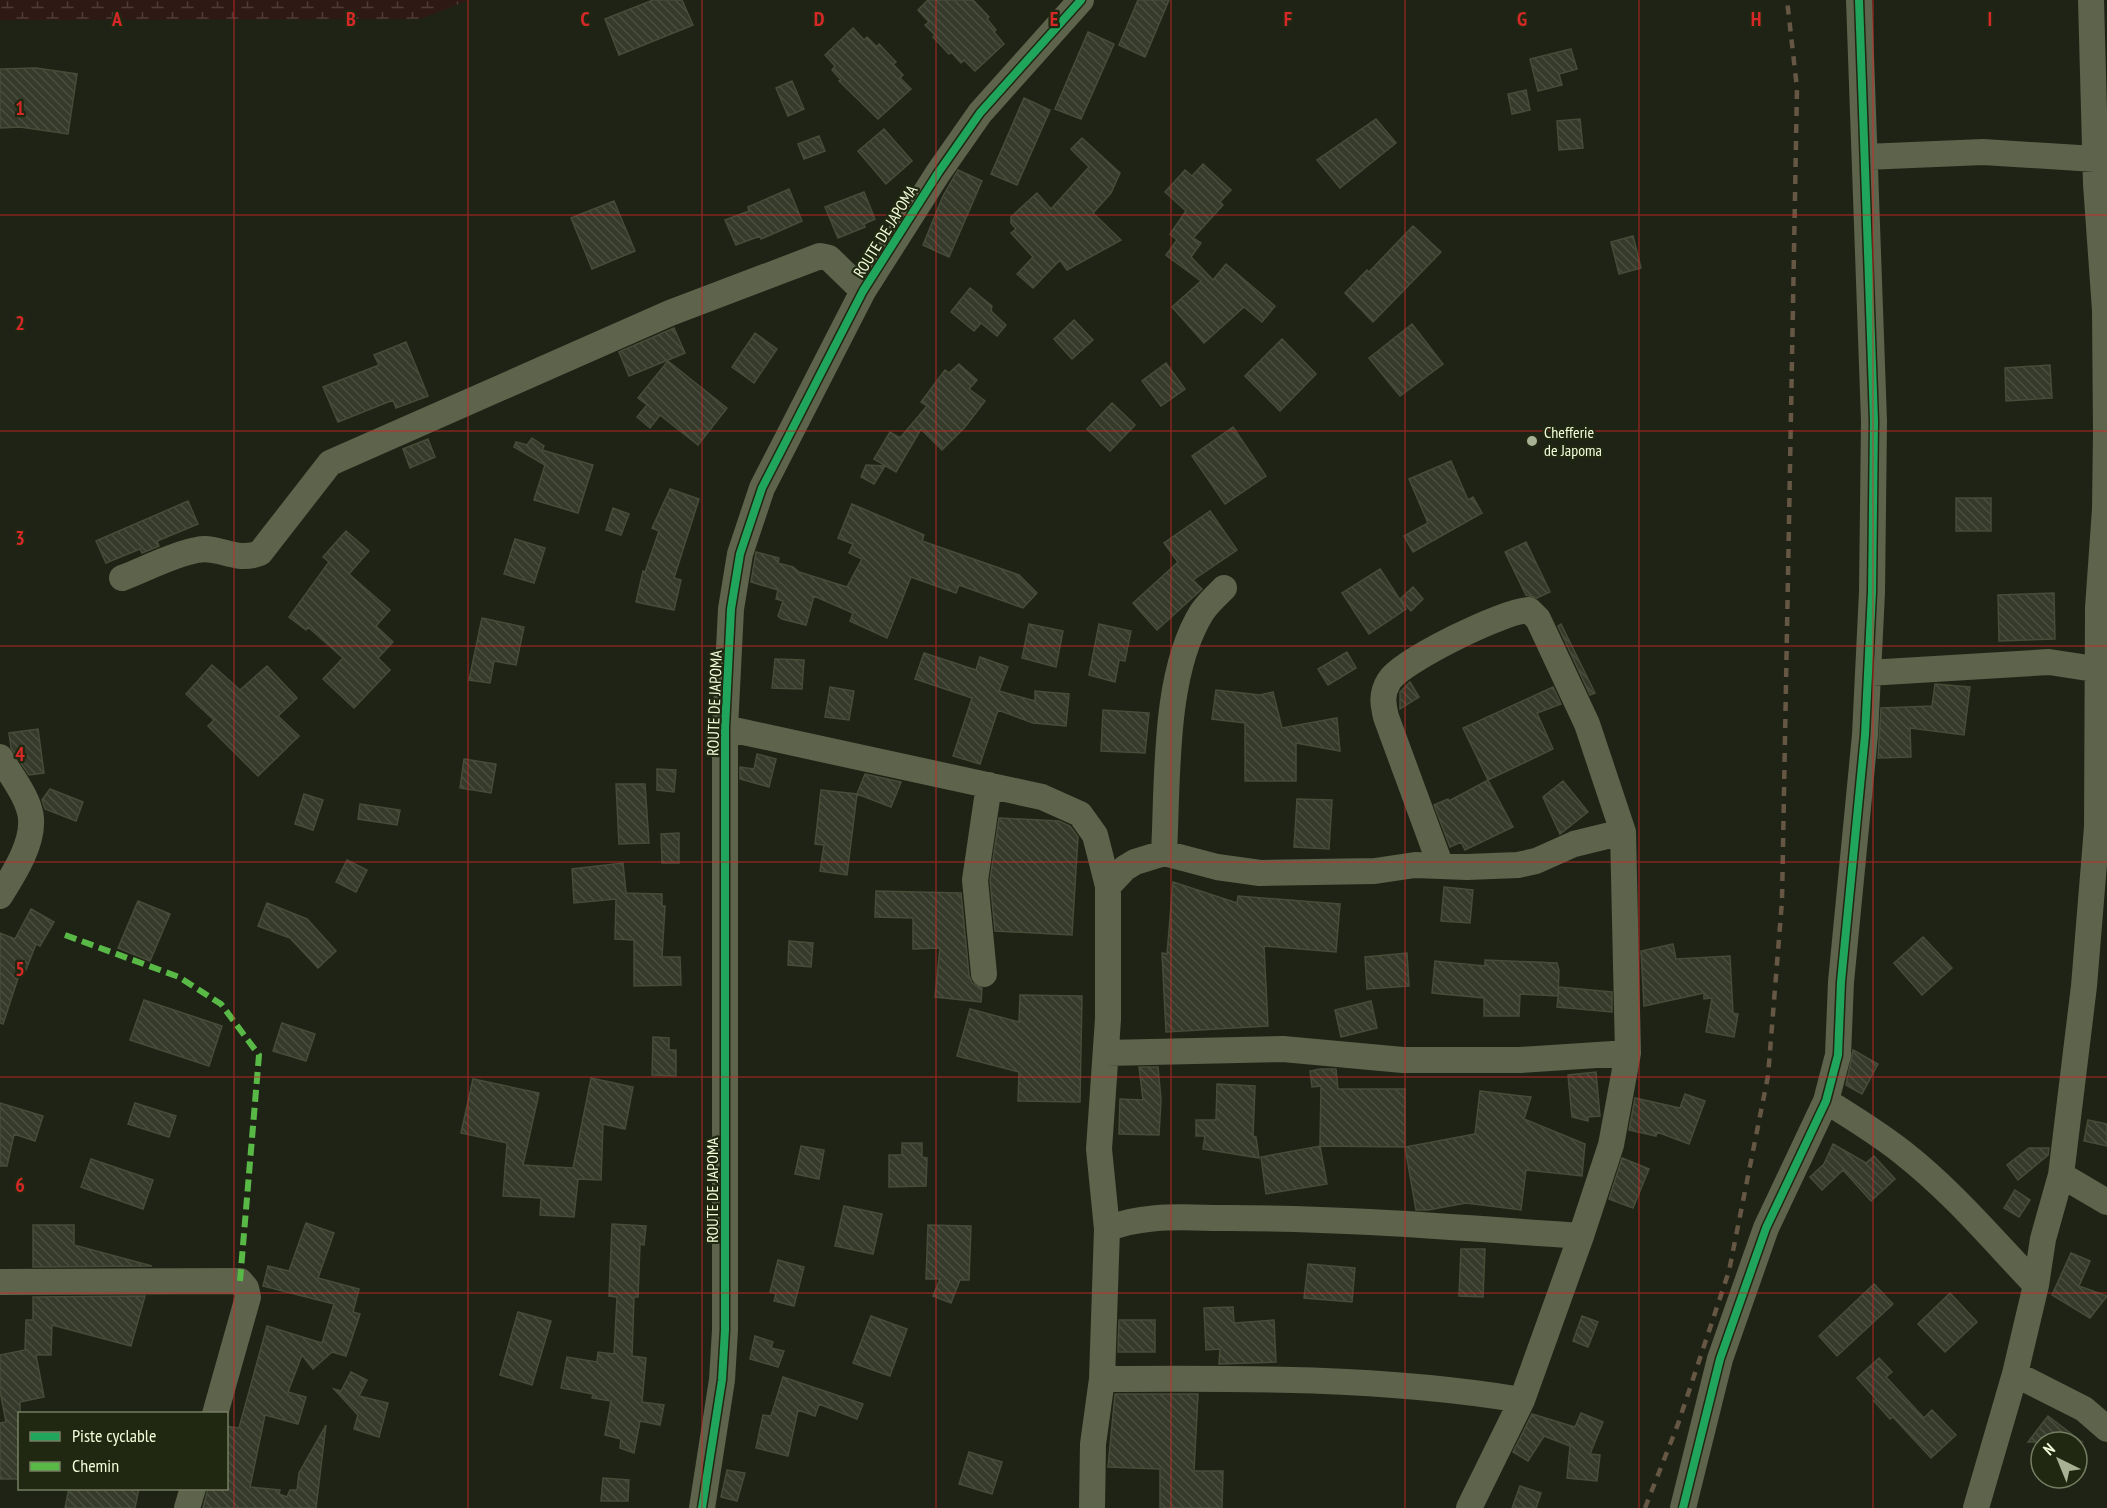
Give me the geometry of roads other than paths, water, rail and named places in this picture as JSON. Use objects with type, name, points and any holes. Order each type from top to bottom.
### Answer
[{"type":"street","name":"ROUTE DE JAPOMA","points":[[702,1508],[722,1380],[725,1330],[725,728],[731,609],[740,554],[762,488],[863,291],[938,173],[980,113],[1081,0]]},
{"type":"street","points":[[1683,1508],[1720,1359],[1762,1239],[1826,1101],[1838,1055],[1841,982],[1866,735],[1874,421],[1866,157],[1858,0]]},
{"type":"street","points":[[1976,1508],[2015,1374],[2036,1285],[2043,1239],[2061,1175],[2096,990],[2097,827],[2102,670],[2098,608],[2106,509],[2105,310],[2101,163],[2091,0]]},
{"type":"street","points":[[1866,157],[1983,152],[2101,163]]},
{"type":"street","points":[[122,578],[197,550],[211,549],[231,556],[251,556],[260,552],[330,463],[339,458],[426,423],[670,313],[772,273],[820,256],[829,258],[863,291]]},
{"type":"street","points":[[1164,853],[1174,692],[1190,638],[1203,612],[1224,588]]},
{"type":"street","points":[[1440,864],[1386,717],[1382,698],[1390,679],[1420,658],[1482,624],[1516,610],[1529,610],[1538,619],[1587,724],[1623,832],[1628,1053],[1611,1146],[1581,1236],[1522,1400],[1469,1508]]},
{"type":"street","points":[[1868,673],[2049,662],[2102,670]]},
{"type":"street","points":[[725,728],[1042,796],[1080,814],[1095,835],[1108,886],[1108,1019],[1099,1149],[1107,1228],[1102,1379],[1093,1444],[1092,1508]]},
{"type":"street","points":[[0,757],[26,802],[32,818],[30,836],[0,896]]},
{"type":"street","points":[[984,974],[975,880],[989,785]]},
{"type":"street","points":[[1108,886],[1125,868],[1135,862],[1164,853],[1217,867],[1260,873],[1375,871],[1440,864],[1467,867],[1518,865],[1536,861],[1574,844],[1623,832]]},
{"type":"street","points":[[1106,1053],[1283,1049],[1403,1060],[1520,1060],[1628,1053]]},
{"type":"street","points":[[1826,1101],[1869,1127],[1904,1153],[1953,1197],[2036,1285]]},
{"type":"street","points":[[2061,1175],[2107,1202]]},
{"type":"street","points":[[1107,1228],[1138,1218],[1270,1218],[1366,1221],[1581,1236]]},
{"type":"street","points":[[0,1282],[240,1281],[246,1288],[248,1297],[214,1412]]},
{"type":"street","points":[[2015,1374],[2084,1409],[2107,1429]]},
{"type":"street","points":[[1102,1379],[1333,1380],[1454,1389],[1522,1400]]},
{"type":"street","points":[[187,1508],[192,1490]]},
{"type":"railway","points":[[1645,1508],[1678,1424],[1729,1271],[1768,1076],[1782,901],[1797,88],[1787,0]]},
{"type":"place","name":"Chefferie de Japoma","points":[[1532,441]]}]
